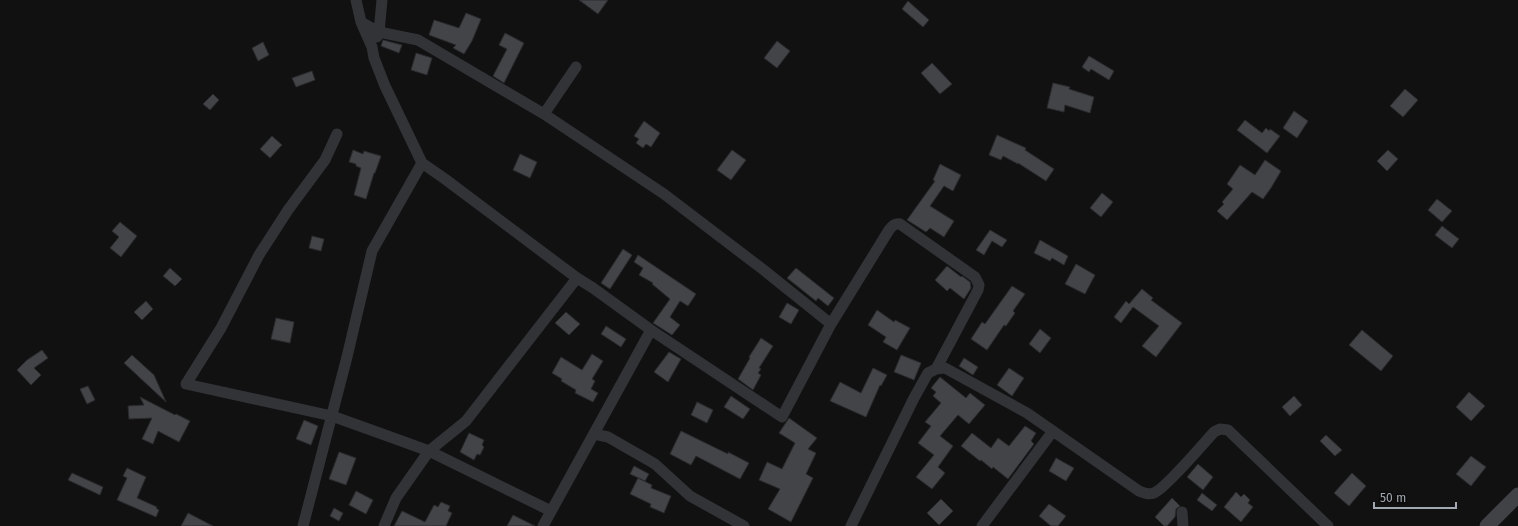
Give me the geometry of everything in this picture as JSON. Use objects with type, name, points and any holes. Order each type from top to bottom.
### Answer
[{"type":"street","points":[[356,0],[361,22],[372,47],[374,58],[385,86],[422,163],[577,278],[594,288],[651,330],[782,417],[831,324],[889,230],[897,223],[975,277],[979,285],[978,290],[936,369]]},
{"type":"street","points":[[372,47],[379,32],[382,0]]},
{"type":"street","points":[[361,22],[379,32],[418,40],[544,114],[664,194],[765,271],[831,324]]},
{"type":"street","points":[[544,114],[576,67]]},
{"type":"street","points":[[337,134],[325,160],[288,210],[259,255],[221,328],[186,384],[331,417],[429,451],[550,511]]},
{"type":"street","points":[[304,526],[372,251],[422,163]]},
{"type":"street","points":[[384,526],[396,498],[429,451],[466,421],[577,278]]},
{"type":"street","points":[[543,526],[651,330]]},
{"type":"street","points":[[851,526],[914,398],[928,373],[936,369],[945,368],[1027,413],[1139,491],[1147,494],[1156,492],[1167,483],[1214,432],[1220,429],[1228,430],[1328,526]]},
{"type":"street","points":[[982,526],[1053,431]]},
{"type":"street","points":[[594,434],[608,437],[655,464],[690,496],[744,526]]},
{"type":"street","points":[[1487,526],[1518,495]]},
{"type":"street","points":[[1182,512],[1183,526]]},
{"type":"building","points":[[579,0],[608,0],[598,14]]},
{"type":"building","points":[[908,1],[929,20],[923,27],[902,9]]},
{"type":"building","points":[[466,13],[481,19],[472,41],[464,54],[453,48],[456,45],[429,35],[434,20],[459,28]]},
{"type":"building","points":[[505,33],[524,43],[504,83],[493,76],[507,49],[499,45]]},
{"type":"building","points":[[383,40],[402,45],[399,53],[381,46]]},
{"type":"building","points":[[777,41],[790,51],[777,68],[764,58]]},
{"type":"building","points":[[263,42],[269,55],[258,61],[252,48]]},
{"type":"building","points":[[416,53],[432,58],[427,75],[411,70]]},
{"type":"building","points":[[1089,56],[1114,71],[1109,80],[1091,69],[1089,72],[1082,67]]},
{"type":"building","points":[[932,63],[952,84],[940,94],[921,73]]},
{"type":"building","points":[[312,71],[315,80],[296,87],[292,78]]},
{"type":"building","points":[[1053,83],[1070,87],[1069,89],[1094,97],[1090,113],[1065,105],[1064,112],[1047,108]]},
{"type":"building","points":[[1405,89],[1418,100],[1403,117],[1390,106]]},
{"type":"building","points":[[213,94],[219,100],[210,110],[203,104]]},
{"type":"building","points":[[1294,111],[1308,121],[1297,138],[1283,128]]},
{"type":"building","points":[[1245,120],[1262,133],[1266,128],[1280,136],[1267,153],[1237,130]]},
{"type":"building","points":[[644,121],[660,133],[651,147],[646,144],[643,148],[636,143],[639,139],[634,136]]},
{"type":"building","points":[[997,135],[1026,148],[1025,150],[1054,169],[1046,181],[1018,163],[1003,156],[1001,160],[989,155]]},
{"type":"building","points":[[272,136],[282,145],[270,158],[260,149]]},
{"type":"building","points":[[353,150],[363,154],[364,151],[381,156],[366,199],[354,195],[361,168],[356,166],[356,164],[349,162]]},
{"type":"building","points":[[732,150],[746,160],[731,180],[717,170]]},
{"type":"building","points":[[1388,150],[1398,159],[1387,171],[1377,161]]},
{"type":"building","points":[[520,154],[537,162],[530,178],[513,170]]},
{"type":"building","points":[[1265,160],[1281,171],[1271,188],[1263,199],[1252,192],[1227,220],[1217,211],[1224,204],[1222,202],[1233,189],[1227,184],[1240,165],[1255,175]]},
{"type":"building","points":[[940,164],[961,175],[953,191],[944,186],[930,206],[954,221],[944,237],[930,228],[926,232],[907,220],[935,181],[933,180]]},
{"type":"building","points":[[1102,193],[1113,202],[1101,217],[1090,208]]},
{"type":"building","points":[[1437,199],[1452,211],[1442,222],[1428,210]]},
{"type":"building","points":[[120,222],[137,236],[121,257],[110,248],[119,237],[112,231]]},
{"type":"building","points":[[1442,226],[1459,239],[1452,248],[1435,235]]},
{"type":"building","points":[[990,230],[1007,240],[1002,247],[992,241],[984,255],[976,250]]},
{"type":"building","points":[[312,236],[324,239],[321,251],[309,248]]},
{"type":"building","points":[[1040,240],[1068,256],[1064,265],[1052,258],[1050,261],[1034,253]]},
{"type":"building","points":[[623,249],[632,255],[610,289],[601,283]]},
{"type":"building","points":[[638,255],[696,294],[688,306],[680,301],[670,317],[680,325],[672,335],[653,323],[670,299],[652,284],[653,283],[639,275],[643,268],[634,262]]},
{"type":"building","points":[[1076,264],[1095,275],[1085,294],[1065,284]]},
{"type":"building","points":[[947,266],[970,282],[971,288],[964,299],[950,288],[947,291],[935,280]]},
{"type":"building","points":[[170,268],[182,279],[175,286],[163,276]]},
{"type":"building","points":[[796,268],[834,298],[828,306],[818,298],[816,301],[787,278]]},
{"type":"building","points":[[1012,286],[1025,294],[1013,311],[1015,313],[1006,326],[1004,325],[987,350],[971,339],[982,322],[985,324]]},
{"type":"building","points":[[1142,289],[1153,298],[1151,300],[1182,323],[1156,357],[1142,346],[1159,326],[1133,307],[1121,323],[1114,317],[1126,301],[1129,304]]},
{"type":"building","points":[[146,301],[153,309],[142,320],[134,312]]},
{"type":"building","points":[[787,303],[799,310],[791,324],[779,317]]},
{"type":"building","points":[[877,310],[894,322],[895,320],[910,328],[897,350],[883,342],[886,337],[868,325]]},
{"type":"building","points":[[566,312],[580,324],[569,335],[555,323]]},
{"type":"building","points":[[276,318],[294,322],[290,343],[271,339]]},
{"type":"building","points":[[606,326],[626,339],[621,347],[601,334]]},
{"type":"building","points":[[1040,329],[1051,338],[1040,353],[1029,344]]},
{"type":"building","points":[[1362,330],[1393,356],[1381,371],[1349,345]]},
{"type":"building","points":[[761,338],[773,346],[759,368],[761,369],[758,373],[761,375],[753,390],[738,379]]},
{"type":"building","points":[[42,350],[48,358],[34,368],[41,375],[31,385],[17,370],[27,360]]},
{"type":"building","points":[[669,352],[681,359],[668,382],[654,372]]},
{"type":"building","points":[[592,354],[603,361],[592,379],[595,381],[591,389],[598,393],[593,402],[575,393],[576,390],[561,381],[562,379],[552,373],[561,357],[582,370]]},
{"type":"building","points":[[132,355],[154,375],[166,402],[124,363]]},
{"type":"building","points":[[901,355],[921,363],[914,380],[894,372]]},
{"type":"building","points":[[964,358],[978,367],[973,375],[959,366]]},
{"type":"building","points":[[873,368],[887,375],[881,386],[880,385],[866,417],[830,401],[840,382],[861,393]]},
{"type":"building","points":[[1009,368],[1024,378],[1012,396],[997,385]]},
{"type":"building","points":[[940,377],[966,398],[970,393],[985,405],[969,424],[958,415],[940,436],[953,446],[938,467],[945,473],[932,489],[916,477],[934,455],[918,443],[931,426],[925,422],[941,403],[933,396],[936,392],[931,388]]},
{"type":"building","points":[[88,386],[95,400],[87,404],[80,389]]},
{"type":"building","points":[[1469,392],[1485,406],[1471,421],[1456,407]]},
{"type":"building","points":[[731,396],[750,409],[743,419],[724,407]]},
{"type":"building","points":[[1294,396],[1302,405],[1290,416],[1282,407]]},
{"type":"building","points":[[140,397],[190,421],[179,442],[158,431],[153,444],[142,439],[152,418],[129,419],[128,406],[144,405]]},
{"type":"building","points":[[697,402],[713,410],[707,423],[691,415]]},
{"type":"building","points":[[789,418],[817,438],[808,449],[816,453],[806,474],[813,478],[791,522],[768,509],[780,489],[759,480],[767,462],[782,469],[795,443],[779,433]]},
{"type":"building","points":[[304,420],[318,426],[311,445],[296,439]]},
{"type":"building","points":[[1025,426],[1036,433],[1031,441],[1034,444],[1008,479],[993,467],[992,469],[981,460],[980,461],[961,446],[972,433],[991,448],[998,438],[1009,446]]},
{"type":"building","points":[[681,431],[749,463],[740,479],[696,456],[691,465],[670,454]]},
{"type":"building","points":[[469,433],[484,440],[482,445],[484,447],[480,455],[477,454],[474,460],[460,452]]},
{"type":"building","points":[[1326,435],[1342,450],[1335,456],[1320,441]]},
{"type":"building","points":[[339,452],[356,458],[346,485],[329,479]]},
{"type":"building","points":[[1471,456],[1486,467],[1471,486],[1456,474]]},
{"type":"building","points":[[1056,458],[1074,468],[1066,481],[1049,471]]},
{"type":"building","points":[[1198,464],[1213,477],[1203,490],[1187,477]]},
{"type":"building","points":[[634,466],[649,474],[645,481],[630,474]]},
{"type":"building","points":[[127,468],[146,477],[137,498],[157,507],[156,508],[159,510],[156,517],[117,500],[127,478],[123,476]]},
{"type":"building","points":[[72,473],[103,487],[100,495],[68,480]]},
{"type":"building","points":[[1352,473],[1366,486],[1349,506],[1334,493]]},
{"type":"building","points":[[638,478],[652,485],[651,488],[671,496],[664,513],[650,507],[651,504],[630,494]]},
{"type":"building","points":[[356,491],[373,500],[366,514],[349,505]]},
{"type":"building","points":[[1236,492],[1241,497],[1244,494],[1250,500],[1248,503],[1253,507],[1241,522],[1224,507]]},
{"type":"building","points":[[1202,493],[1217,505],[1212,511],[1197,500]]},
{"type":"building","points":[[1172,498],[1180,506],[1176,509],[1175,517],[1167,526],[1164,526],[1155,517]]},
{"type":"building","points":[[941,499],[953,511],[939,525],[927,513]]},
{"type":"building","points":[[441,502],[450,506],[448,511],[452,513],[446,526],[394,526],[402,511],[425,522],[434,505],[438,507]]},
{"type":"building","points":[[1049,504],[1066,516],[1058,526],[1051,526],[1039,516]]},
{"type":"building","points":[[334,508],[343,513],[339,521],[330,516]]},
{"type":"building","points":[[188,513],[213,526],[181,526]]},
{"type":"building","points":[[513,515],[535,526],[507,526]]}]
